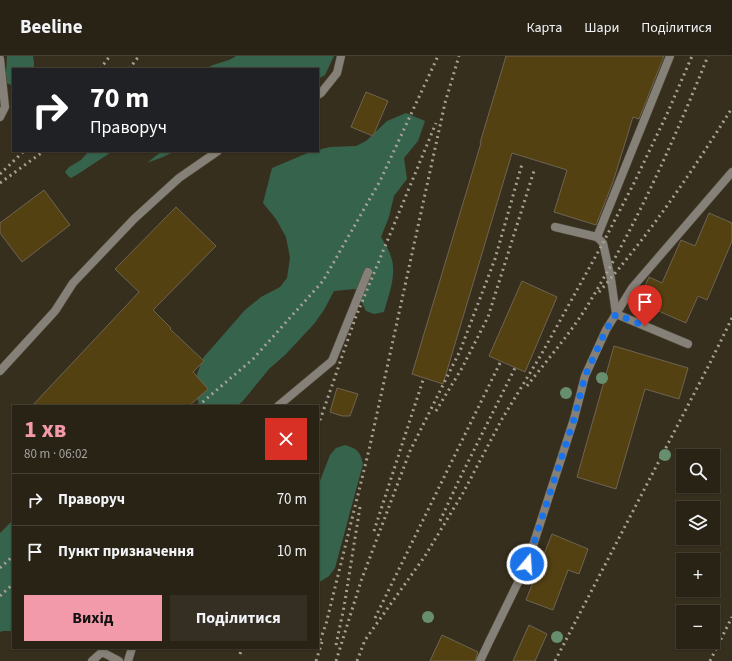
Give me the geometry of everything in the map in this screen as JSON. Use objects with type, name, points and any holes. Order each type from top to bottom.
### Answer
[{"type":"lane","points":[[319,94],[337,73],[341,56]]},
{"type":"lane","points":[[597,237],[670,56]]},
{"type":"lane","points":[[0,59],[5,107],[0,117]]},
{"type":"lane","points":[[0,371],[55,311],[73,282],[134,219],[179,178],[217,152]]},
{"type":"lane","points":[[480,661],[527,564],[574,419],[585,376],[606,330],[632,288],[732,172]]},
{"type":"lane","points":[[555,227],[597,237],[603,243],[611,279],[616,314]]},
{"type":"lane","points":[[279,405],[332,361],[368,272]]},
{"type":"lane","points":[[616,314],[688,344]]},
{"type":"lane","points":[[128,661],[132,649]]},
{"type":"lane","points":[[92,661],[102,652],[119,661]]},
{"type":"green space","points":[[7,56],[33,56],[34,68],[12,68],[12,86],[7,83]]},
{"type":"green space","points":[[236,56],[334,56],[325,75],[319,78],[319,68],[208,68]]},
{"type":"green space","points":[[406,113],[425,121],[418,141],[404,158],[407,179],[394,196],[389,217],[381,237],[389,252],[393,268],[392,283],[384,312],[374,314],[366,311],[355,289],[334,291],[324,310],[314,324],[285,355],[269,369],[242,402],[238,405],[200,405],[197,398],[196,377],[203,358],[245,310],[261,297],[280,287],[287,278],[290,258],[286,237],[276,219],[263,203],[272,168],[310,152],[319,152],[319,150],[330,147],[356,146],[366,141],[387,121]]},
{"type":"green space","points":[[88,152],[111,152],[78,174],[71,178],[69,177],[65,172],[69,167],[81,160]]},
{"type":"green space","points":[[161,152],[173,152],[163,157],[147,163]]},
{"type":"green space","points":[[345,445],[353,448],[358,452],[363,464],[335,568],[329,576],[319,582],[319,483],[330,455],[336,448]]},
{"type":"green space","points":[[12,521],[12,631],[0,632],[0,533]]},
{"type":"building","points":[[506,56],[664,56],[639,119],[633,117],[613,182],[596,225],[554,212],[567,170],[512,153],[443,384],[412,374]]},
{"type":"building","points":[[366,92],[388,101],[373,136],[351,127]]},
{"type":"building","points":[[44,190],[70,225],[22,262],[0,233],[0,223]]},
{"type":"building","points":[[176,207],[216,246],[153,310],[171,328],[170,329],[204,361],[193,372],[208,389],[190,405],[33,405],[139,292],[115,269]]},
{"type":"building","points":[[709,213],[732,223],[732,241],[707,300],[698,296],[686,323],[638,302],[649,277],[662,283],[681,240],[695,246]]},
{"type":"building","points":[[522,281],[557,297],[525,372],[489,356]]},
{"type":"building","points":[[614,346],[688,368],[679,399],[645,389],[616,489],[577,477]]},
{"type":"building","points":[[337,388],[358,394],[350,416],[342,416],[330,412]]},
{"type":"building","points":[[552,534],[588,549],[579,574],[568,570],[553,610],[526,600]]},
{"type":"building","points":[[529,625],[547,634],[535,661],[513,661]]},
{"type":"building","points":[[442,635],[478,652],[475,661],[430,661]]},
{"type":"railway","points":[[101,68],[110,56]]},
{"type":"railway","points":[[130,68],[139,56]]},
{"type":"railway","points":[[199,405],[253,359],[323,281],[380,181],[438,56]]},
{"type":"railway","points":[[319,643],[326,624],[369,450],[445,103],[459,56]]},
{"type":"railway","points":[[357,661],[365,640],[425,556],[463,493],[502,419],[541,355],[603,243],[634,183],[667,114],[692,56]]},
{"type":"railway","points":[[527,386],[565,338],[586,308],[604,278],[637,216],[667,153],[708,56]]},
{"type":"railway","points":[[599,292],[653,226],[732,108]]},
{"type":"railway","points":[[319,423],[355,319],[436,123]]},
{"type":"railway","points":[[0,174],[23,152]]},
{"type":"railway","points":[[0,183],[43,152]]},
{"type":"railway","points":[[336,661],[361,581],[410,451],[460,351],[495,259],[522,164]]},
{"type":"railway","points":[[436,411],[462,368],[488,317],[534,171]]},
{"type":"railway","points":[[555,661],[732,318]]},
{"type":"railway","points":[[375,618],[501,361]]},
{"type":"railway","points":[[440,521],[515,368]]},
{"type":"railway","points":[[374,531],[424,377]]},
{"type":"railway","points":[[336,645],[344,607],[360,507]]},
{"type":"railway","points":[[0,568],[12,557]]},
{"type":"railway","points":[[0,596],[12,585]]},
{"type":"railway","points":[[710,661],[732,617]]},
{"type":"railway","points":[[316,661],[322,642]]},
{"type":"railway","points":[[240,654],[242,649]]},
{"type":"route","points":[[527,564],[574,419],[585,376],[606,330],[616,314],[645,326]]}]
